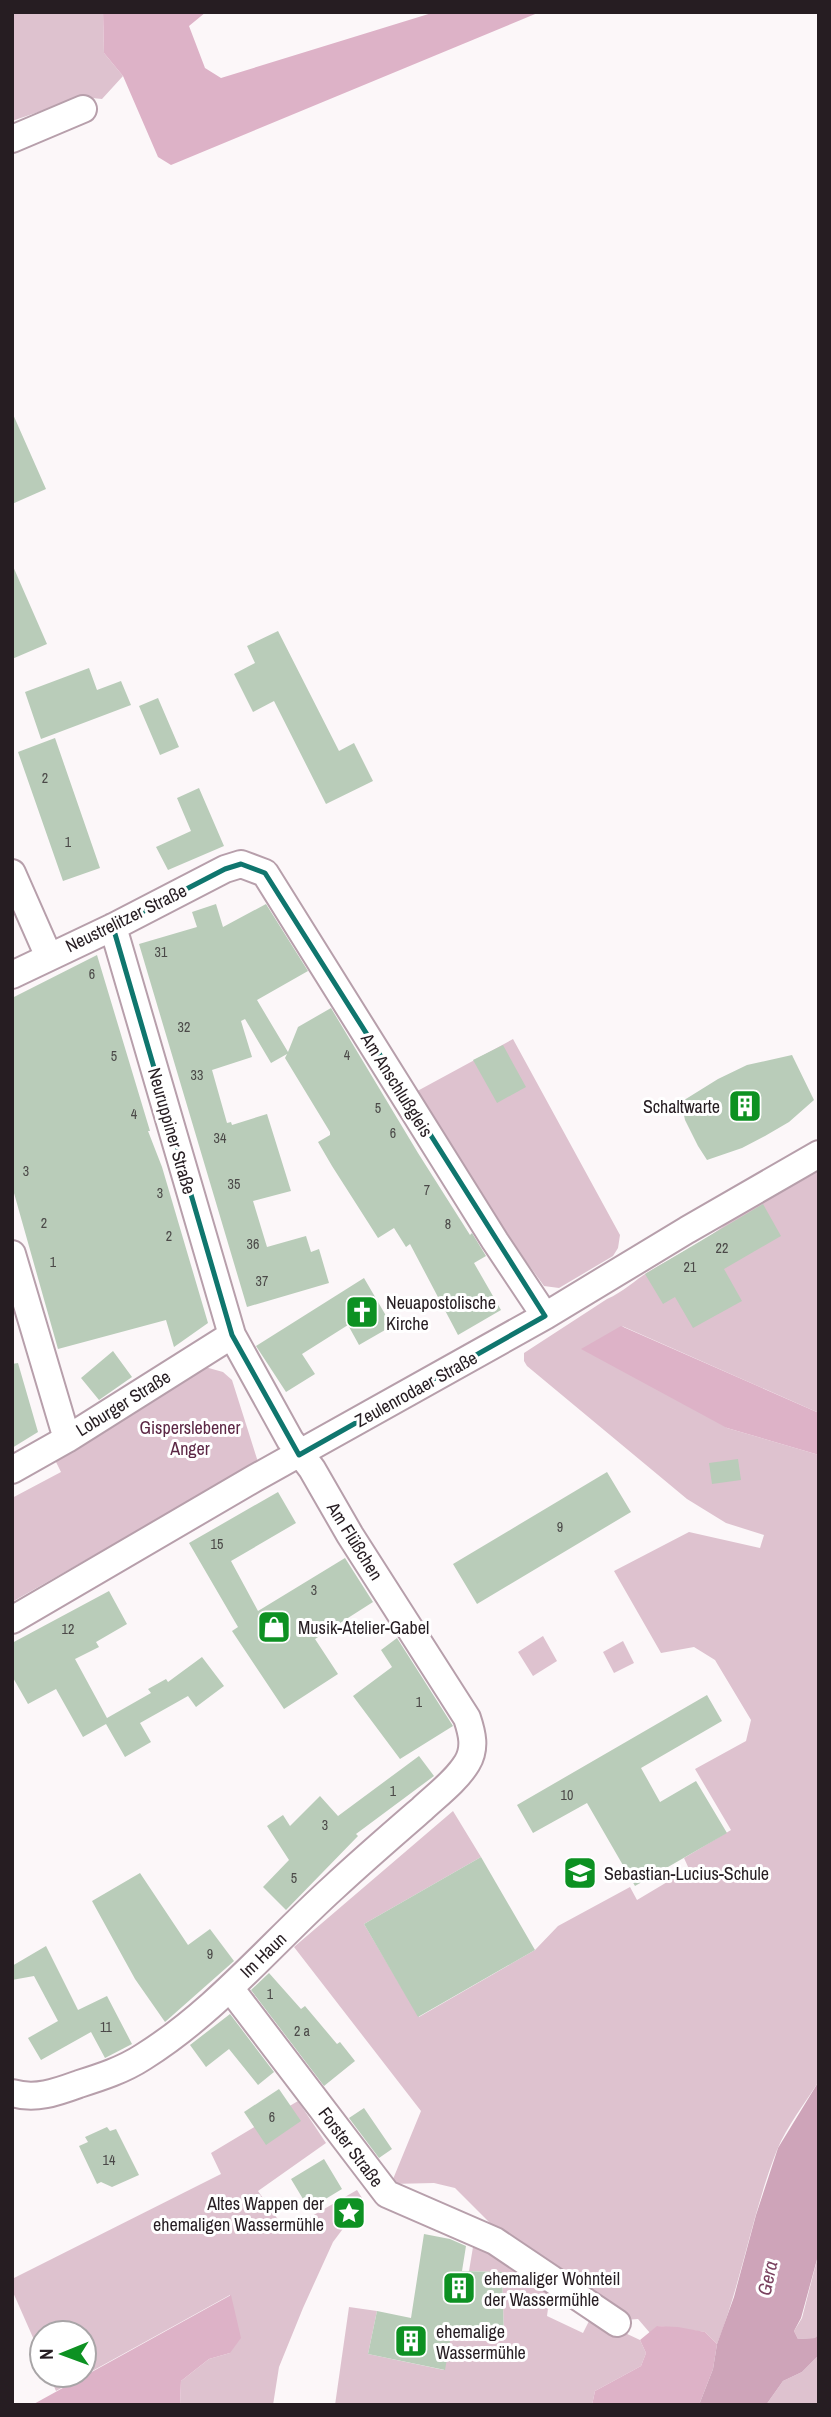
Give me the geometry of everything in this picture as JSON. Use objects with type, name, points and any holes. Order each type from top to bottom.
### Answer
[{"type":"street","points":[[12,139],[83,108]]},
{"type":"street","name":"Neustrelitzer Straße","points":[[12,975],[225,869],[241,864]]},
{"type":"street","name":"Am Anschlußgleis","points":[[241,864],[265,873],[495,1241],[545,1316]]},
{"type":"street","points":[[12,873],[49,957]]},
{"type":"street","name":"Neuruppiner Straße","points":[[113,926],[232,1335]]},
{"type":"street","name":"Zeulenrodaer Straße","points":[[12,1620],[255,1478],[545,1316],[819,1154]]},
{"type":"street","points":[[12,1254],[67,1439]]},
{"type":"street","name":"Loburger Straße","points":[[12,1470],[67,1439],[232,1335]]},
{"type":"street","name":"Am Flüßchen","points":[[232,1335],[299,1455],[312,1469],[350,1535],[467,1718],[472,1732],[473,1748]]},
{"type":"street","name":"Im Haun","points":[[12,2093],[50,2095],[117,2071],[143,2058],[169,2039],[230,1988],[332,1888],[448,1786],[467,1763],[473,1748]]},
{"type":"street","name":"Forster Straße","points":[[230,1988],[387,2194],[495,2241],[617,2323]]},
{"type":"highlighted area","points":[[241,864],[265,873],[545,1316],[299,1455],[232,1335],[113,927],[225,869]]},
{"type":"green space","points":[[12,12],[103,12],[104,53],[123,76],[102,99],[82,97],[12,121]]},
{"type":"green space","points":[[513,1039],[620,1235],[618,1248],[613,1256],[559,1288],[544,1286],[441,1144],[410,1095]]},
{"type":"green space","points":[[819,1171],[819,1413],[622,1326],[727,1428],[819,1455],[819,2081],[777,2150],[717,2344],[705,2332],[658,2326],[650,2333],[638,2319],[625,2320],[497,2230],[455,2188],[434,2183],[391,2184],[421,2111],[294,1947],[453,1811],[481,1857],[364,1924],[419,2017],[535,1950],[558,1926],[630,1887],[637,1900],[689,1869],[684,1858],[731,1830],[695,1769],[746,1741],[751,1720],[715,1660],[694,1647],[661,1653],[614,1571],[689,1532],[760,1548],[764,1535],[726,1523],[687,1499],[527,1366],[524,1353],[648,1272],[702,1241],[732,1219]]},
{"type":"green space","name":"Gisperslebener Anger","points":[[205,1367],[223,1372],[232,1380],[258,1462],[12,1602],[12,1498],[61,1472],[55,1460]]},
{"type":"green space","points":[[543,1636],[557,1661],[533,1676],[518,1652]]},
{"type":"green space","points":[[623,1641],[634,1663],[614,1673],[603,1652]]},
{"type":"green space","points":[[298,2101],[326,2143],[258,2191],[286,2231],[357,2190],[362,2198],[357,2210],[333,2242],[303,2308],[279,2367],[273,2405],[180,2405],[181,2381],[209,2359],[230,2353],[230,2295],[98,2368],[98,2319],[28,2319],[28,2326],[12,2290],[12,2279],[221,2174],[211,2153]]},
{"type":"green space","points":[[474,2241],[550,2294],[547,2316],[583,2333],[591,2317],[640,2340],[646,2353],[641,2366],[595,2391],[592,2405],[335,2405],[349,2307],[377,2311],[368,2354],[444,2370],[453,2327],[479,2313],[479,2337],[504,2337],[502,2272],[469,2271]]},
{"type":"green space","points":[[819,2252],[819,2343],[815,2338],[798,2339],[794,2331],[802,2318]]},
{"type":"green space","points":[[819,2355],[819,2405],[766,2405],[783,2381],[802,2372]]},
{"type":"shaded area","points":[[103,12],[206,12],[189,26],[205,68],[221,78],[435,12],[540,12],[171,165],[158,157],[123,76],[104,53]]},
{"type":"shaded area","points":[[621,1326],[819,1413],[819,1455],[727,1428],[581,1349]]},
{"type":"shaded area","points":[[231,2295],[241,2338],[230,2353],[209,2359],[181,2381],[180,2405],[32,2405],[61,2389],[98,2389],[98,2369]]},
{"type":"shaded area","points":[[657,2326],[705,2332],[717,2344],[713,2369],[699,2405],[592,2405],[595,2391],[641,2366],[646,2353],[640,2340]]},
{"type":"water","name":"Gera","points":[[819,2081],[819,2252],[801,2318],[794,2331],[798,2339],[815,2338],[819,2335],[819,2355],[802,2372],[783,2381],[766,2405],[699,2405],[713,2369],[717,2344],[734,2297],[756,2215],[778,2148]]},
{"type":"building","points":[[12,412],[46,489],[12,504]]},
{"type":"building","points":[[12,564],[47,644],[12,659]]},
{"type":"building","points":[[278,631],[339,751],[354,743],[373,781],[326,804],[274,701],[253,712],[234,674],[255,663],[247,646]]},
{"type":"building","points":[[89,668],[97,690],[121,681],[131,705],[41,739],[25,692]]},
{"type":"building","points":[[158,698],[179,747],[160,755],[139,706]]},
{"type":"building","points":[[55,738],[100,868],[63,881],[18,752]]},
{"type":"building","points":[[199,788],[224,846],[168,870],[156,847],[191,831],[177,798]]},
{"type":"building","points":[[216,904],[223,927],[266,904],[308,971],[257,1000],[288,1052],[298,1027],[331,1008],[418,1153],[486,1256],[474,1263],[501,1310],[458,1335],[410,1244],[406,1247],[394,1228],[378,1238],[332,1166],[318,1142],[330,1135],[330,1132],[285,1058],[287,1054],[271,1063],[245,1019],[241,1021],[252,1057],[212,1070],[227,1123],[231,1122],[232,1125],[267,1114],[291,1191],[253,1201],[267,1247],[306,1236],[311,1252],[319,1249],[329,1283],[247,1307],[139,944],[197,927],[192,912]]},
{"type":"building","points":[[97,955],[208,1323],[174,1347],[166,1320],[58,1349],[12,1186],[12,998]]},
{"type":"building","points":[[503,1045],[526,1087],[497,1103],[473,1060]]},
{"type":"building","name":"Schaltwarte","points":[[792,1055],[814,1100],[789,1122],[765,1136],[742,1148],[707,1160],[685,1120],[681,1102],[747,1065]]},
{"type":"building","points":[[763,1204],[781,1236],[724,1269],[742,1301],[693,1328],[675,1297],[663,1304],[645,1274]]},
{"type":"building","points":[[364,1278],[392,1326],[359,1345],[348,1325],[302,1354],[315,1374],[286,1392],[256,1346]]},
{"type":"building","points":[[113,1351],[132,1377],[99,1400],[81,1378]]},
{"type":"building","points":[[18,1363],[38,1432],[12,1448],[12,1364]]},
{"type":"building","points":[[738,1459],[741,1480],[712,1484],[709,1463]]},
{"type":"building","points":[[607,1472],[631,1512],[477,1604],[453,1564]]},
{"type":"building","points":[[278,1492],[296,1523],[231,1561],[258,1611],[345,1558],[373,1602],[315,1639],[338,1674],[284,1709],[232,1631],[238,1627],[189,1543]]},
{"type":"building","points":[[109,1591],[127,1624],[96,1642],[99,1647],[75,1659],[107,1718],[151,1693],[148,1689],[166,1679],[168,1682],[202,1657],[224,1686],[196,1707],[188,1696],[140,1723],[151,1742],[125,1757],[106,1724],[83,1737],[56,1689],[28,1704],[12,1676],[12,1643]]},
{"type":"building","points":[[397,1638],[453,1726],[400,1759],[353,1696],[392,1667],[381,1650]]},
{"type":"building","points":[[707,1695],[722,1721],[641,1768],[660,1802],[696,1781],[727,1833],[635,1886],[587,1803],[533,1833],[517,1805]]},
{"type":"building","points":[[419,1756],[434,1776],[356,1834],[358,1836],[286,1910],[263,1887],[289,1860],[267,1826],[283,1815],[290,1826],[320,1796],[338,1816]]},
{"type":"building","points":[[481,1857],[535,1950],[418,2017],[364,1924]]},
{"type":"building","points":[[140,1873],[188,1945],[210,1929],[234,1961],[165,2022],[135,1979],[92,1901]]},
{"type":"building","points":[[46,1946],[78,2010],[107,1996],[132,2044],[105,2058],[91,2032],[41,2060],[28,2038],[58,2021],[34,1976],[12,1980],[12,1966]]},
{"type":"building","points":[[269,1973],[301,2009],[305,2006],[355,2061],[324,2086],[251,1990]]},
{"type":"building","points":[[230,2014],[274,2072],[258,2085],[229,2049],[206,2067],[190,2045]]},
{"type":"building","points":[[279,2089],[301,2121],[266,2145],[244,2112]]},
{"type":"building","points":[[364,2108],[392,2149],[379,2158],[349,2118]]},
{"type":"building","points":[[107,2127],[110,2131],[116,2129],[139,2175],[112,2187],[101,2182],[97,2184],[79,2146],[88,2142],[85,2137]]},
{"type":"building","points":[[324,2159],[342,2189],[309,2209],[291,2179]]},
{"type":"building","name":"ehemaliger Wohnteil der Wassermühle","points":[[424,2234],[450,2239],[466,2246],[462,2271],[502,2272],[504,2337],[451,2336],[445,2370],[368,2354],[377,2311],[411,2318]]},
{"type":"place","name":"Schaltwarte","points":[[745,1106]]},
{"type":"place","name":"Neuapostolische Kirche","points":[[362,1312]]},
{"type":"place","name":"Musik-Atelier-Gabel","points":[[274,1627]]},
{"type":"place","name":"Sebastian-Lucius-Schule","points":[[580,1873]]},
{"type":"place","name":"Altes Wappen der ehemaligen Wassermühle","points":[[349,2213]]},
{"type":"place","name":"ehemaliger Wohnteil der Wassermühle","points":[[459,2288]]},
{"type":"place","name":"ehemalige Wassermühle","points":[[411,2341]]}]
